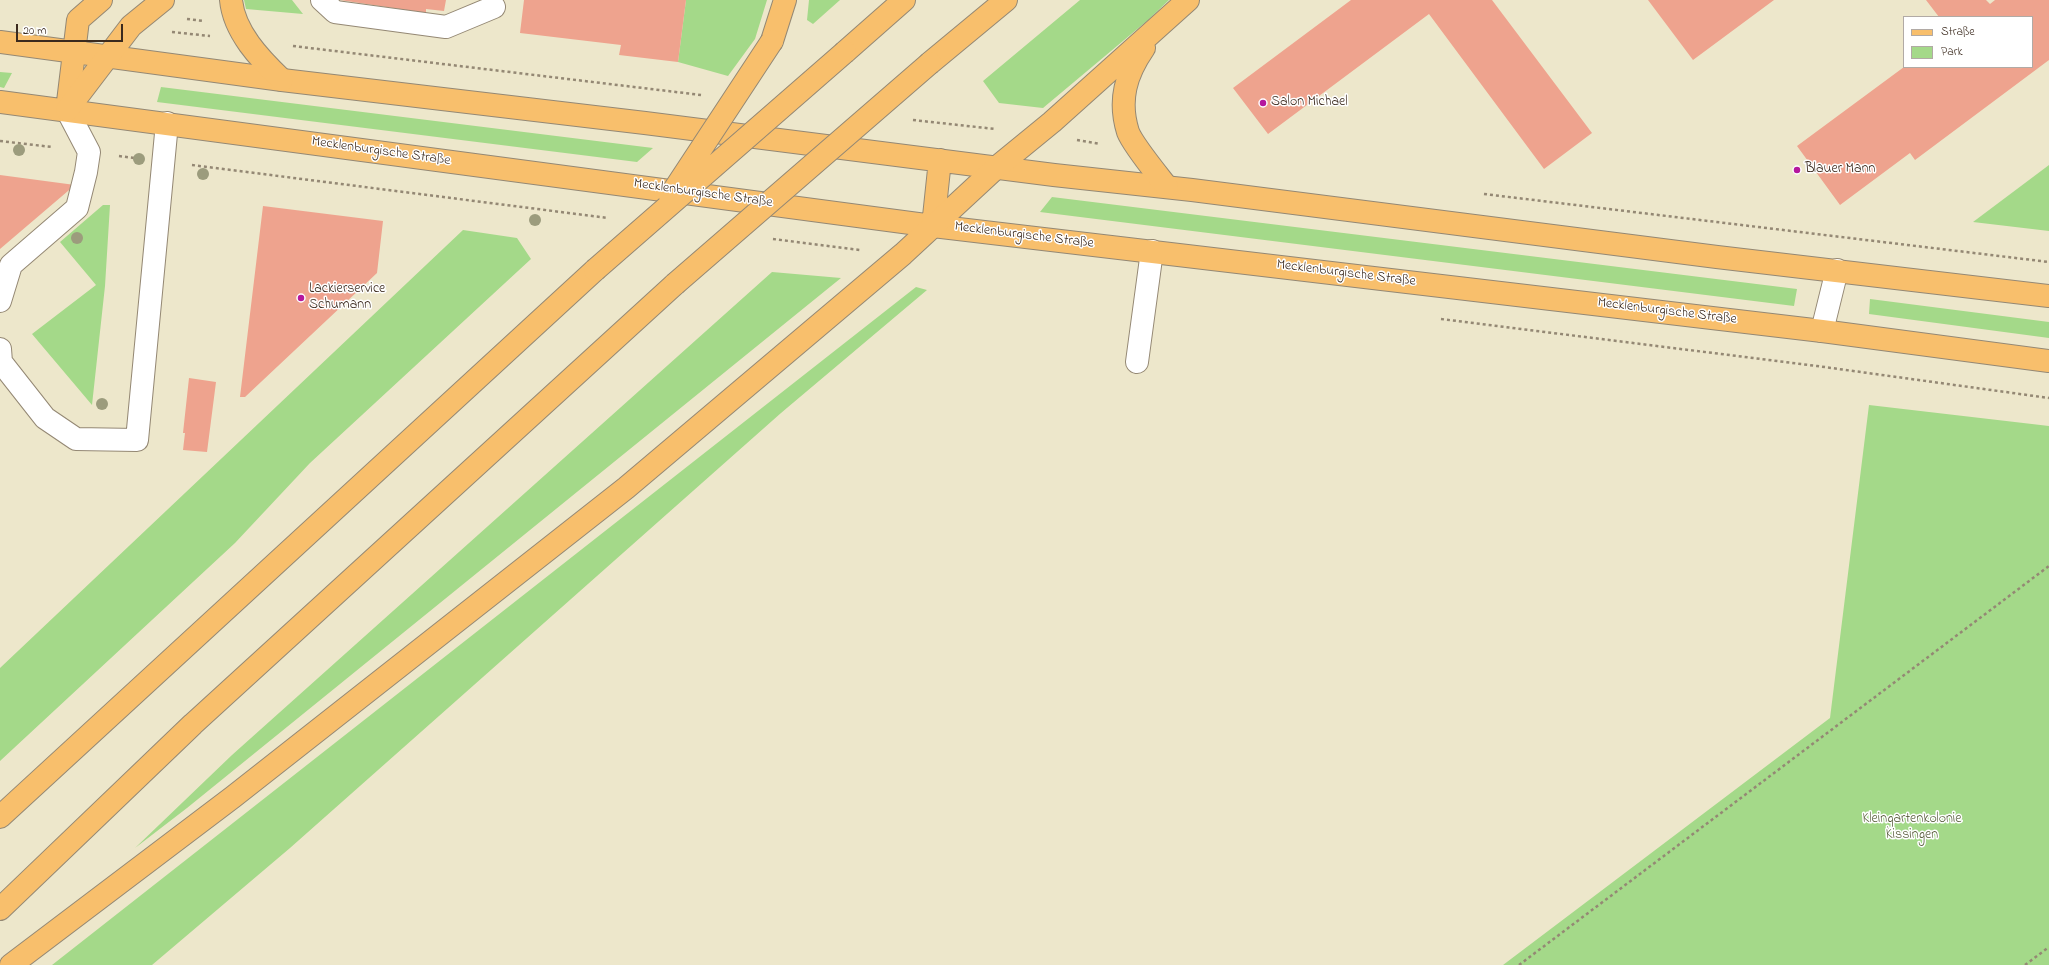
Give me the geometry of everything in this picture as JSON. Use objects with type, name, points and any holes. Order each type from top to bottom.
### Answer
[{"type":"main road","points":[[68,110],[78,20],[101,0]]},
{"type":"main road","points":[[68,110],[131,26],[163,0]]},
{"type":"main road","points":[[231,0],[232,11],[257,57],[282,80]]},
{"type":"main road","points":[[654,220],[772,41],[785,0]]},
{"type":"main road","points":[[0,817],[596,270],[904,0]]},
{"type":"main road","points":[[0,909],[193,724],[676,284],[930,63],[1006,0]]},
{"type":"main road","points":[[11,965],[234,797],[626,488],[903,254],[997,167],[1052,122],[1188,0]]},
{"type":"main road","points":[[1156,29],[1133,64],[1124,87],[1124,112],[1129,133],[1167,187]]},
{"type":"main road","points":[[0,42],[282,80],[2049,296]]},
{"type":"main road","name":"Mecklenburgische Straße","points":[[0,102],[933,226],[1822,331],[2049,361]]},
{"type":"main road","points":[[933,226],[940,160]]},
{"type":"lane","points":[[322,0],[335,12],[446,27],[494,7]]},
{"type":"lane","points":[[0,301],[11,265],[77,208],[86,172],[89,152],[68,110]]},
{"type":"lane","points":[[0,349],[1,362],[45,418],[76,439],[137,440],[167,123]]},
{"type":"lane","points":[[1137,362],[1152,251]]},
{"type":"lane","points":[[1822,331],[1837,270]]},
{"type":"path","points":[[186,19],[206,21]]},
{"type":"path","points":[[315,49],[707,96]]},
{"type":"path","points":[[905,119],[1000,130]]},
{"type":"path","points":[[1074,140],[1104,145]]},
{"type":"path","points":[[0,141],[611,218]]},
{"type":"path","points":[[1476,194],[2049,262]]},
{"type":"path","points":[[768,238],[855,250]]},
{"type":"path","points":[[1438,318],[1817,366],[2049,398]]},
{"type":"path","points":[[1519,965],[2049,566]]},
{"type":"path","points":[[2025,965],[2049,947]]},
{"type":"green space","points":[[244,0],[292,0],[303,14],[246,9]]},
{"type":"green space","points":[[686,0],[767,0],[755,39],[728,76],[678,62]]},
{"type":"green space","points":[[809,0],[840,0],[813,24],[807,20]]},
{"type":"green space","points":[[1080,0],[1169,0],[1148,20],[1043,108],[999,103],[983,81]]},
{"type":"green space","points":[[0,72],[12,73],[4,88],[0,87]]},
{"type":"green space","points":[[161,87],[653,148],[637,162],[157,102]]},
{"type":"green space","points":[[2049,165],[2049,231],[1973,222]]},
{"type":"green space","points":[[1052,197],[1797,289],[1794,306],[1040,212]]},
{"type":"green space","points":[[103,205],[110,205],[105,286],[92,405],[32,334],[96,285],[60,242]]},
{"type":"green space","points":[[463,230],[517,238],[531,259],[310,463],[235,543],[0,761],[0,668]]},
{"type":"green space","points":[[772,272],[841,278],[187,808],[135,848],[232,755]]},
{"type":"green space","points":[[916,287],[927,290],[781,413],[290,848],[152,965],[52,965]]},
{"type":"green space","points":[[1870,299],[2049,322],[2049,338],[1869,314]]},
{"type":"green space","name":"Kleingartenkolonie Kissingen","points":[[1869,405],[2049,426],[2049,965],[1503,965],[1830,718]]},
{"type":"building","points":[[340,0],[446,0],[444,11],[426,9],[426,13]]},
{"type":"building","points":[[524,0],[686,0],[678,62],[619,55],[621,45],[520,33]]},
{"type":"building","points":[[1351,0],[1492,0],[1592,133],[1544,169],[1429,14],[1268,134],[1233,88]]},
{"type":"building","points":[[1648,0],[1774,0],[1693,60]]},
{"type":"building","points":[[1926,0],[1986,0],[1990,4],[1995,0],[2049,0],[2049,60],[1915,160],[1910,153],[1840,205],[1797,146],[1903,68],[2033,68],[2033,16],[1938,16]]},
{"type":"building","points":[[0,175],[75,185],[0,249]]},
{"type":"building","name":"Lackierservice Schumann","points":[[263,206],[383,221],[377,273],[245,397],[240,397]]},
{"type":"building","points":[[189,378],[216,382],[207,452],[183,450],[185,433],[183,433]]},
{"type":"place","name":"Salon Michael","points":[[1263,103]]},
{"type":"place","name":"Blauer Mann","points":[[1797,170]]},
{"type":"place","name":"Lackierservice Schumann","points":[[301,298]]}]
